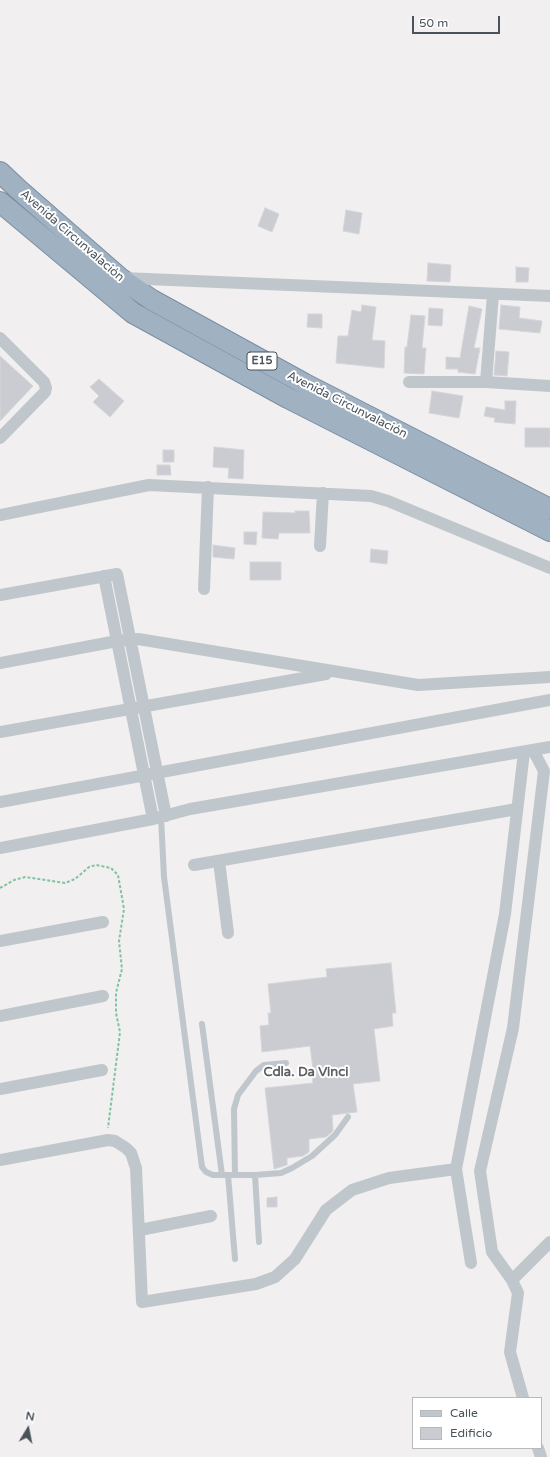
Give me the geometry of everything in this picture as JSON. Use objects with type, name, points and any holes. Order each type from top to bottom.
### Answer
[{"type":"highway","name":"Avenida Circunvalación","points":[[0,172],[120,278],[166,308],[305,384],[550,509]]},
{"type":"highway","name":"Avenida Circunvalación","points":[[1,204],[133,313],[288,398],[550,531]]},
{"type":"street","points":[[120,278],[550,296]]},
{"type":"street","points":[[486,382],[493,294]]},
{"type":"street","points":[[0,338],[44,382],[46,388],[45,392],[0,438]]},
{"type":"street","points":[[409,382],[486,382],[550,386]]},
{"type":"street","points":[[0,515],[149,485],[323,493],[380,498],[550,568]]},
{"type":"street","points":[[204,589],[208,488]]},
{"type":"street","points":[[320,546],[323,493]]},
{"type":"street","points":[[0,595],[117,574],[157,772],[160,817]]},
{"type":"street","points":[[104,576],[144,774],[160,817]]},
{"type":"street","points":[[0,663],[117,641],[138,639],[335,672],[418,684],[550,677]]},
{"type":"street","points":[[0,732],[335,672]]},
{"type":"street","points":[[0,802],[144,774],[550,700]]},
{"type":"street","points":[[0,848],[160,817],[190,809],[550,747]]},
{"type":"street","points":[[471,1263],[456,1169],[505,914],[517,809],[528,751]]},
{"type":"street","points":[[523,1397],[510,1352],[518,1293],[512,1280],[492,1252],[480,1171],[514,1020],[544,771],[528,751]]},
{"type":"street","points":[[194,865],[517,809]]},
{"type":"street","points":[[218,861],[228,933]]},
{"type":"street","points":[[0,941],[103,922]]},
{"type":"street","points":[[0,1016],[103,996]]},
{"type":"street","points":[[0,1089],[102,1070]]},
{"type":"street","points":[[0,1160],[108,1140],[115,1141],[126,1148],[134,1160],[140,1230],[142,1302],[256,1284],[275,1276],[295,1259],[326,1210],[352,1190],[389,1178],[456,1169]]},
{"type":"street","points":[[140,1230],[211,1216]]},
{"type":"street","points":[[512,1280],[550,1242]]},
{"type":"lane","points":[[160,817],[164,877],[202,1167],[206,1172],[229,1175],[281,1173],[312,1156],[335,1135],[348,1117]]},
{"type":"lane","points":[[202,1024],[229,1175],[235,1259]]},
{"type":"lane","points":[[229,1175],[234,1109],[238,1095],[256,1071],[264,1065],[286,1063]]},
{"type":"lane","points":[[256,1175],[259,1242]]},
{"type":"path","points":[[0,888],[9,882],[25,878],[66,883],[75,879],[89,867],[96,865],[111,868],[118,875],[124,910],[119,941],[122,969],[116,993],[116,1013],[120,1032],[115,1062],[115,1077],[109,1109],[108,1140]]},
{"type":"building","points":[[265,208],[279,214],[272,232],[258,226]]},
{"type":"building","points":[[346,210],[362,213],[359,234],[343,231]]},
{"type":"building","points":[[428,263],[451,265],[450,282],[427,281]]},
{"type":"building","points":[[516,267],[529,268],[528,282],[516,282]]},
{"type":"building","points":[[362,305],[376,307],[372,340],[385,341],[384,368],[336,363],[338,336],[348,336],[352,310],[361,312]]},
{"type":"building","points":[[501,305],[520,307],[519,318],[542,321],[540,333],[499,329]]},
{"type":"building","points":[[469,306],[482,309],[474,348],[480,348],[475,374],[458,372],[458,369],[446,369],[446,357],[460,358]]},
{"type":"building","points":[[429,308],[443,309],[442,326],[428,325]]},
{"type":"building","points":[[308,314],[322,314],[322,328],[307,327]]},
{"type":"building","points":[[411,315],[425,316],[422,348],[426,348],[424,374],[404,373],[405,347],[407,347]]},
{"type":"building","points":[[496,351],[509,352],[507,376],[494,375]]},
{"type":"building","points":[[0,356],[33,386],[0,421]]},
{"type":"building","points":[[99,379],[124,401],[110,417],[93,402],[99,396],[90,387]]},
{"type":"building","points":[[432,391],[463,396],[459,418],[429,413]]},
{"type":"building","points":[[505,401],[516,401],[515,424],[494,422],[495,418],[484,416],[486,407],[505,410]]},
{"type":"building","points":[[525,428],[550,428],[550,447],[525,447]]},
{"type":"building","points":[[214,447],[244,450],[243,479],[228,478],[229,468],[213,467]]},
{"type":"building","points":[[163,450],[174,450],[174,462],[163,462]]},
{"type":"building","points":[[157,465],[170,465],[171,475],[157,475]]},
{"type":"building","points":[[295,511],[309,511],[310,533],[279,533],[278,539],[262,538],[263,512],[295,513]]},
{"type":"building","points":[[244,532],[257,532],[256,545],[244,544]]},
{"type":"building","points":[[213,545],[235,548],[234,559],[213,557]]},
{"type":"building","points":[[371,549],[388,551],[387,564],[370,562]]},
{"type":"building","points":[[250,562],[281,562],[281,580],[250,580]]},
{"type":"building","points":[[391,963],[396,1013],[392,1013],[393,1026],[374,1029],[380,1081],[353,1084],[357,1112],[332,1115],[332,1132],[326,1137],[309,1139],[309,1152],[303,1156],[287,1158],[287,1165],[274,1169],[265,1088],[313,1083],[311,1069],[313,1069],[310,1046],[262,1052],[260,1026],[269,1025],[268,1013],[271,1013],[268,984],[327,977],[326,969]]},
{"type":"building","points":[[277,1197],[277,1207],[267,1207],[267,1198]]},
{"type":"district","name":"Cdla. Da Vinci","points":[[306,1073]]}]
